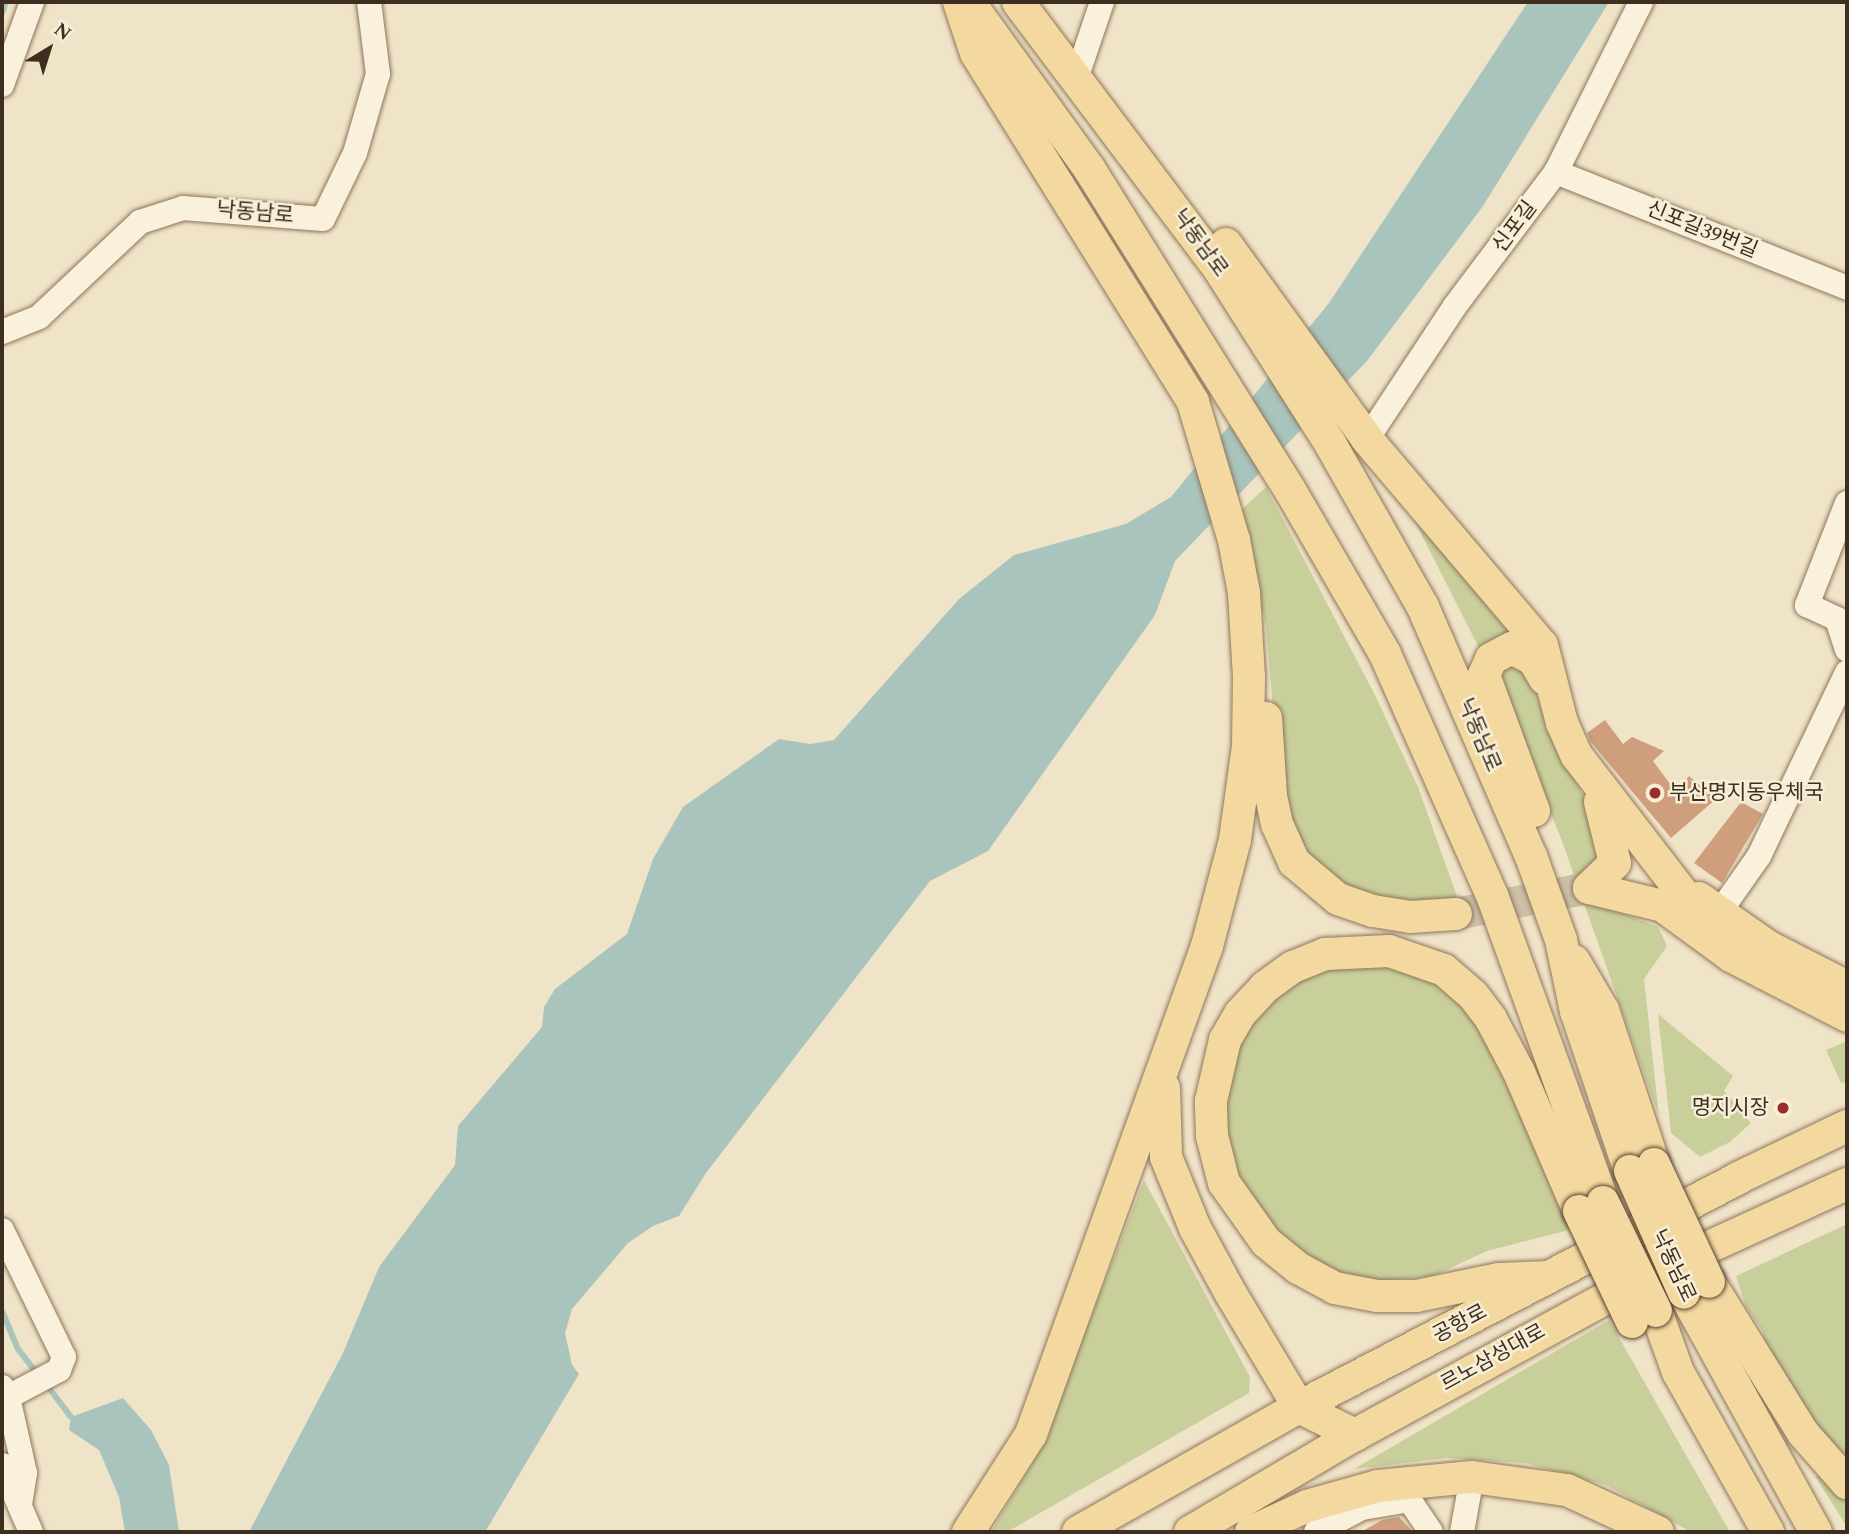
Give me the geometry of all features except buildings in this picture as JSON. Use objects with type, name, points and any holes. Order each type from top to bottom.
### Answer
[{"type":"main road","points":[[959,2],[976,53],[1193,402],[1234,540],[1248,642],[1248,746],[1235,839],[1207,946],[1031,1434],[968,1532]]},
{"type":"main road","name":"낙동남로","points":[[969,2],[1090,170],[1290,491],[1385,654],[1475,854],[1591,1206],[1644,1316],[1768,1532]]},
{"type":"main road","name":"낙동남로","points":[[1018,2],[1068,63],[1213,260],[1278,334],[1331,445],[1423,607],[1531,856],[1561,940],[1576,1011],[1642,1168],[1697,1288],[1816,1532]]},
{"type":"main road","points":[[1278,334],[1542,645],[1568,741],[1594,783],[1731,956]]},
{"type":"main road","points":[[1248,642],[1264,689],[1277,824],[1294,862],[1338,899],[1373,911],[1410,917],[1456,914]]},
{"type":"main road","points":[[1531,856],[1535,813],[1485,685],[1486,665],[1497,653],[1518,649],[1533,659],[1556,695]]},
{"type":"main road","points":[[1594,783],[1615,856],[1612,867],[1589,888],[1663,906],[1731,956],[1847,1016]]},
{"type":"main road","points":[[1663,870],[1719,913],[1793,961],[1847,987]]},
{"type":"main road","points":[[1549,1277],[1499,1279],[1416,1296],[1377,1296],[1335,1288],[1298,1268],[1266,1242],[1224,1182],[1212,1136],[1211,1101],[1225,1040],[1240,1014],[1265,987],[1293,967],[1325,954],[1389,951],[1444,970],[1473,995],[1491,1018],[1591,1206]]},
{"type":"main road","points":[[1813,1000],[1847,1023]]},
{"type":"main road","points":[[1163,1073],[1167,1157],[1195,1228],[1299,1407],[1354,1435]]},
{"type":"main road","points":[[1812,1142],[1847,1109]]},
{"type":"main road","name":"공항로","points":[[1078,1532],[1299,1407],[1847,1126]]},
{"type":"main road","points":[[1806,1204],[1847,1184]]},
{"type":"main road","points":[[1806,1204],[1847,1195]]},
{"type":"main road","name":"르노삼성대로","points":[[1190,1532],[1354,1435],[1650,1274],[1806,1204]]},
{"type":"main road","points":[[1697,1288],[1803,1433],[1847,1483]]},
{"type":"main road","points":[[1251,1532],[1307,1506],[1472,1477],[1567,1490],[1658,1532]]},
{"type":"street","points":[[2,85],[32,2]]},
{"type":"street","name":"낙동남로","points":[[2,332],[39,317],[140,222],[183,208],[323,219],[355,153],[378,74],[369,2]]},
{"type":"street","points":[[1068,63],[1102,2]]},
{"type":"street","name":"신포길","points":[[1361,430],[1556,172],[1640,2]]},
{"type":"street","name":"신포길39번길","points":[[1556,172],[1847,288]]},
{"type":"street","points":[[1847,503],[1807,605],[1837,619],[1847,649]]},
{"type":"street","points":[[1719,913],[1759,856],[1847,671]]},
{"type":"street","points":[[2,1230],[63,1351],[59,1370],[5,1392],[24,1473],[20,1506]]},
{"type":"street","points":[[2,1465],[31,1532]]},
{"type":"street","points":[[1462,1532],[1472,1477]]},
{"type":"street","points":[[1316,1532],[1362,1508],[1404,1491],[1431,1532]]},
{"type":"green space","points":[[1266,487],[1375,695],[1418,787],[1459,902],[1398,906],[1326,879],[1298,844],[1278,767],[1266,627],[1239,512]]},
{"type":"green space","points":[[1405,502],[1519,635],[1499,636],[1479,648]]},
{"type":"green space","points":[[1516,664],[1534,686],[1548,731],[1608,841],[1588,900],[1658,927],[1667,946],[1644,979],[1659,1116],[1562,841],[1500,689],[1502,668]]},
{"type":"green space","points":[[1359,959],[1424,971],[1467,1005],[1505,1065],[1569,1230],[1487,1251],[1431,1277],[1377,1280],[1344,1275],[1306,1256],[1266,1225],[1235,1174],[1223,1106],[1240,1035],[1295,977]]},
{"type":"green space","points":[[1658,1014],[1733,1076],[1724,1091],[1751,1123],[1730,1142],[1700,1157],[1671,1133]]},
{"type":"green space","points":[[1847,1041],[1847,1082],[1841,1083],[1826,1050]]},
{"type":"green space","points":[[1144,1180],[1250,1377],[1249,1393],[1007,1532],[991,1532],[1039,1452]]},
{"type":"green space","points":[[1847,1224],[1847,1460],[1825,1437],[1767,1350],[1762,1330],[1746,1307],[1736,1276]]},
{"type":"green space","points":[[1609,1320],[1730,1532],[1691,1532],[1606,1485],[1525,1463],[1447,1458],[1354,1469]]},
{"type":"green space","points":[[1819,1475],[1847,1498],[1847,1527],[1815,1476]]},
{"type":"water","points":[[1528,2],[1609,2],[1483,206],[1367,361],[1175,561],[1155,615],[988,851],[930,881],[706,1173],[679,1216],[653,1226],[628,1243],[572,1309],[565,1333],[572,1365],[579,1374],[485,1532],[249,1532],[343,1353],[379,1267],[455,1165],[458,1126],[542,1027],[544,1007],[555,989],[627,934],[653,859],[683,807],[779,739],[810,744],[834,740],[959,599],[1014,555],[1126,524],[1171,497],[1329,303]]},
{"type":"water","points":[[123,1398],[151,1430],[169,1465],[179,1532],[125,1532],[119,1497],[99,1450],[69,1430],[71,1417]]},
{"type":"waterway","points":[[2,13],[6,2]]},
{"type":"waterway","points":[[2,1311],[18,1349],[39,1376]]},
{"type":"waterway","points":[[46,1384],[71,1417]]},
{"type":"tunnel","points":[[1456,914],[1589,888]]},
{"type":"place","name":"부산명지동우체국","points":[[1655,793]]},
{"type":"place","name":"명지시장","points":[[1783,1108]]}]
